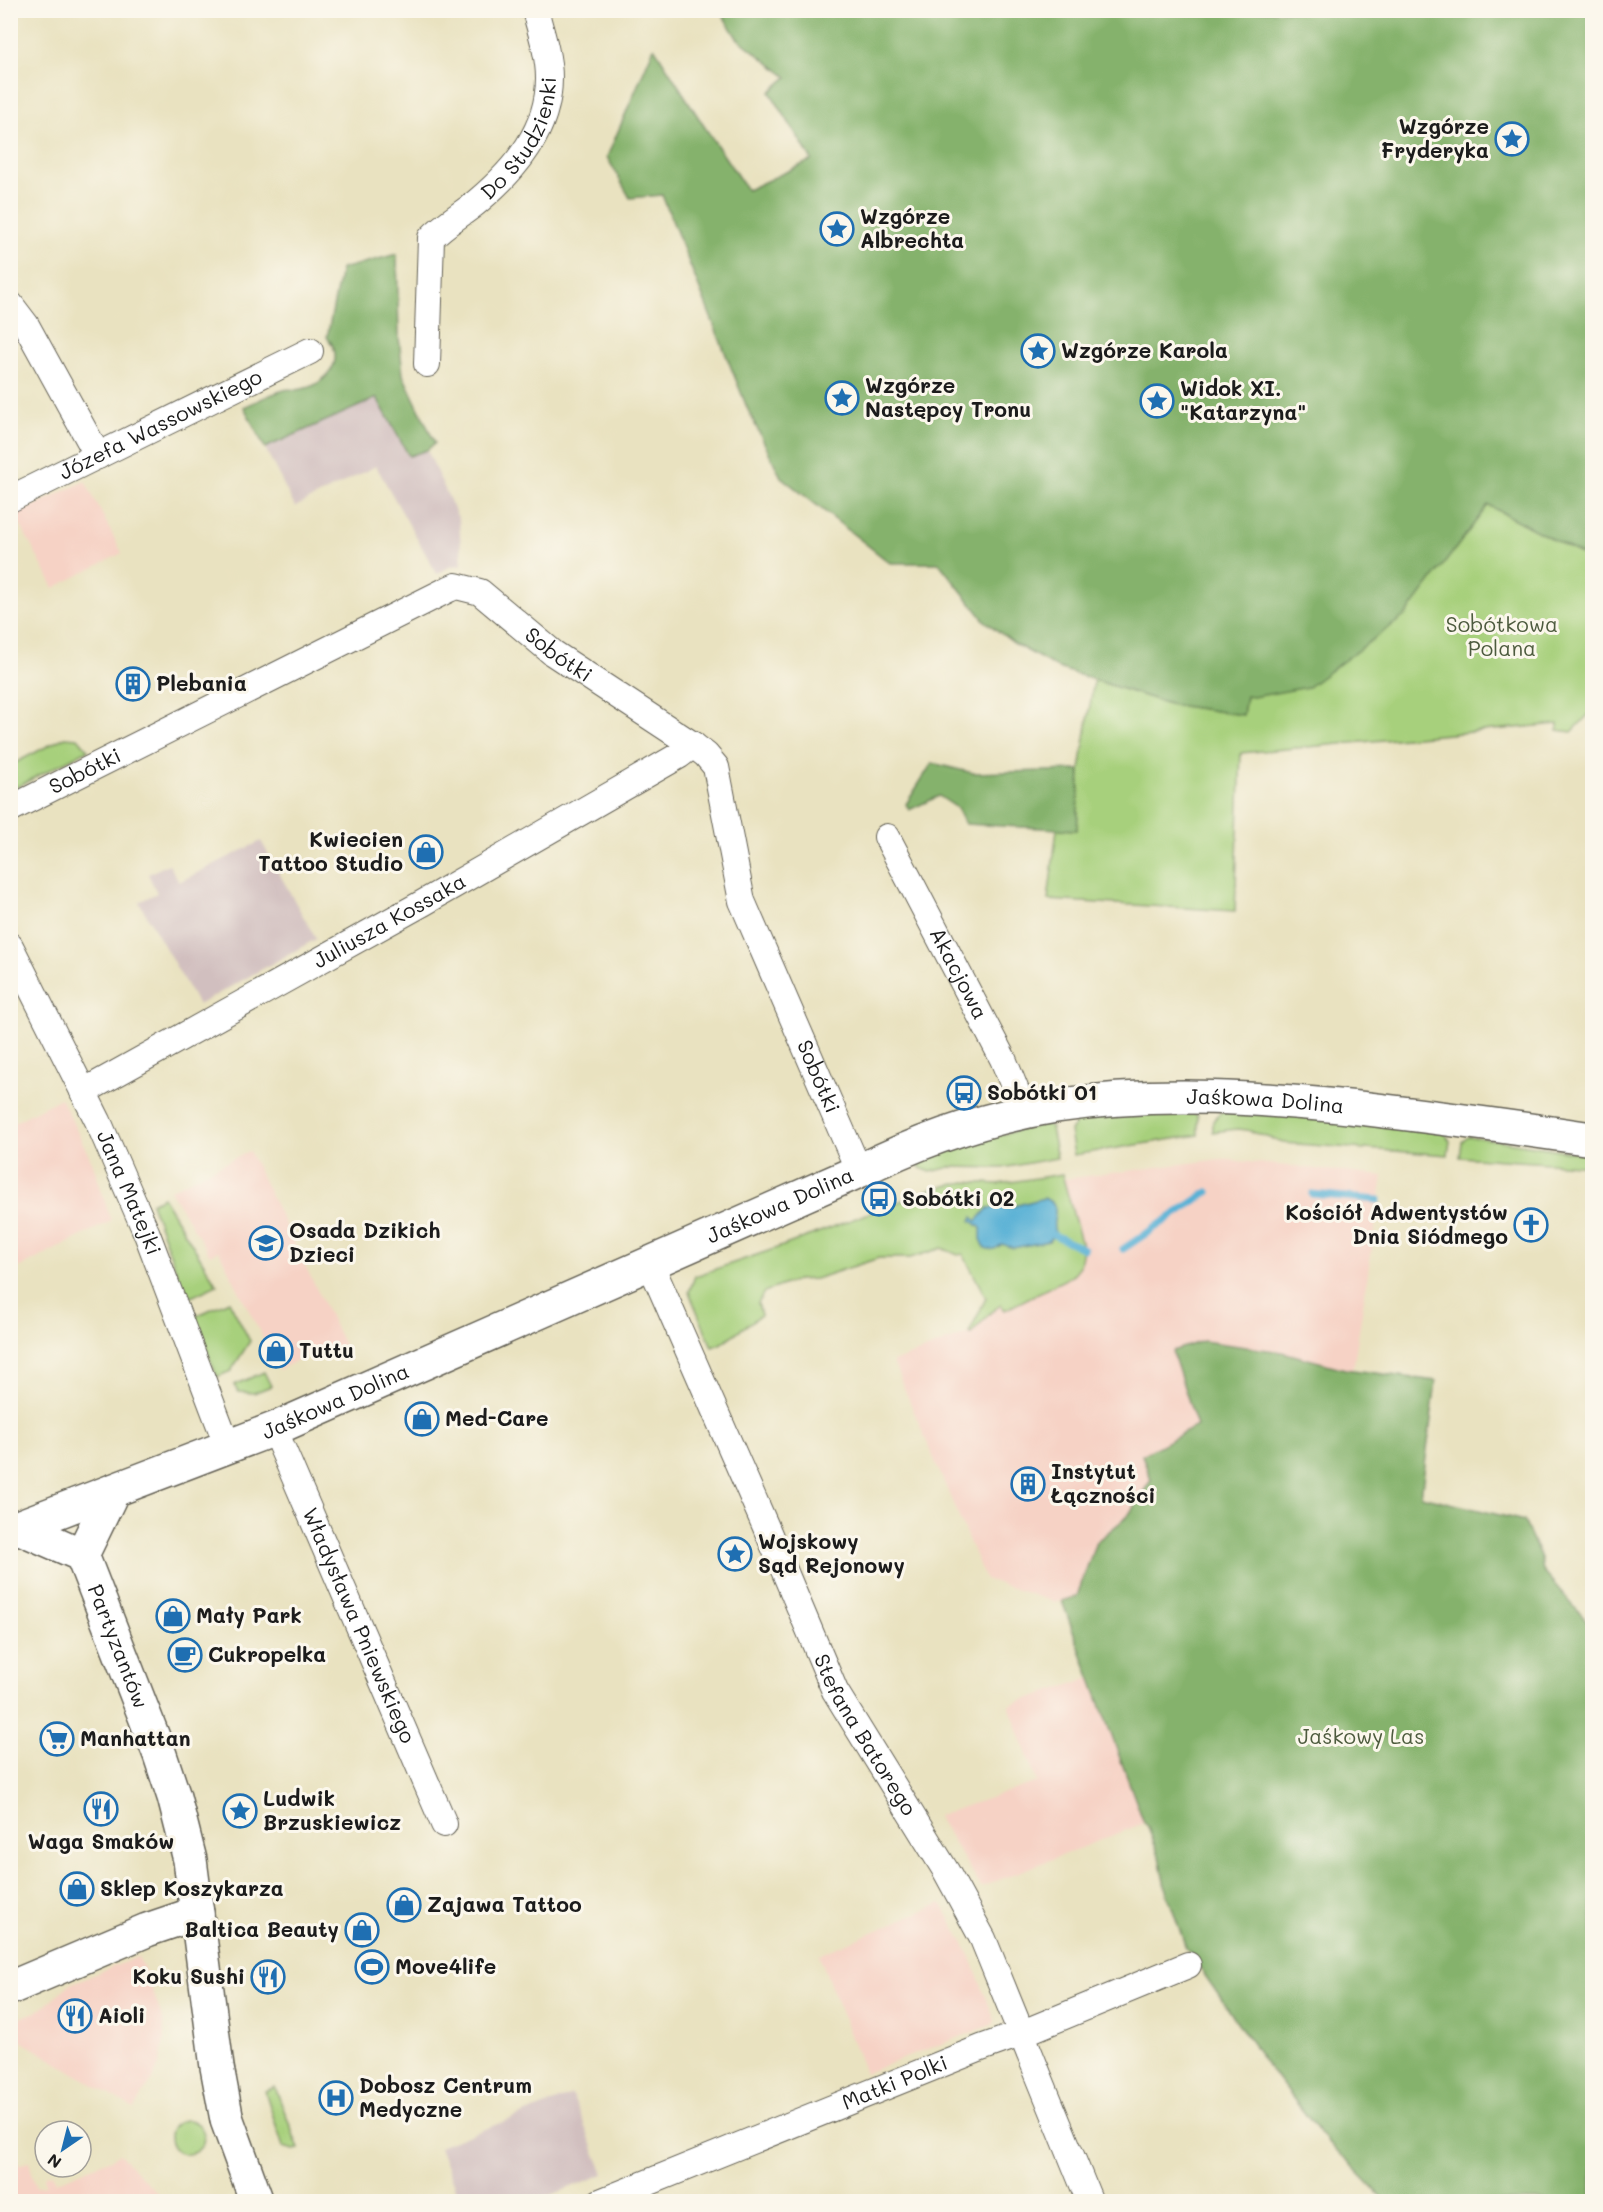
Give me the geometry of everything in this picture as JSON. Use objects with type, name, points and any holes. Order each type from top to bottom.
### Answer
[{"type":"street","name":"Do Studzienki","points":[[427,364],[431,238],[439,229],[505,178],[520,159],[544,114],[549,78],[535,10]]},
{"type":"street","points":[[10,303],[26,325],[98,456]]},
{"type":"street","name":"Józefa Wassowskiego","points":[[10,499],[310,351]]},
{"type":"street","name":"Sobótki","points":[[10,809],[456,586],[480,592],[553,653],[693,745],[716,767],[742,900],[859,1171]]},
{"type":"street","name":"Juliusza Kossaka","points":[[83,1092],[433,897],[693,745]]},
{"type":"street","name":"Akacjowa","points":[[887,837],[1003,1059],[1025,1113]]},
{"type":"street","name":"Jana Matejki","points":[[10,946],[98,1121],[147,1234],[228,1447]]},
{"type":"street","name":"Jaśkowa Dolina","points":[[14,1528],[274,1429],[859,1171],[901,1150],[970,1126],[1065,1105],[1142,1098],[1199,1097],[1283,1100],[1593,1139]]},
{"type":"street","name":"Stefana Batorego","points":[[650,1263],[835,1691],[964,1903],[983,1939],[1090,2202]]},
{"type":"street","name":"Władysława Pniewskiego","points":[[274,1429],[444,1824]]},
{"type":"street","points":[[14,1528],[82,1555],[113,1491]]},
{"type":"street","name":"Partyzantów","points":[[82,1555],[160,1755],[174,1797],[190,1860],[217,2067],[227,2120],[257,2202]]},
{"type":"street","points":[[10,1988],[147,1930],[196,1912]]},
{"type":"street","name":"Matki Polki","points":[[609,2198],[1188,1965]]},
{"type":"shaded area","points":[[377,398],[408,456],[427,450],[459,520],[462,565],[451,566],[437,574],[376,466],[295,507],[265,448]]},
{"type":"shaded area","points":[[85,481],[122,553],[54,588],[15,515]]},
{"type":"shaded area","points":[[261,841],[316,939],[198,1005],[139,902],[157,893],[148,874],[169,864],[179,882]]},
{"type":"shaded area","points":[[61,1098],[93,1164],[111,1221],[11,1272],[11,1124]]},
{"type":"shaded area","points":[[249,1151],[344,1345],[315,1360],[311,1353],[279,1370],[219,1251],[210,1255],[170,1190]]},
{"type":"shaded area","points":[[1221,1159],[1383,1176],[1353,1370],[1282,1352],[1203,1341],[1172,1351],[1197,1426],[1143,1455],[1151,1480],[1128,1516],[1096,1542],[1077,1596],[1054,1602],[985,1579],[893,1362],[971,1334],[990,1313],[1001,1305],[1072,1276],[1080,1266],[1083,1249],[1064,1179]]},
{"type":"shaded area","points":[[1091,1678],[1144,1823],[981,1887],[937,1816],[1037,1782],[1009,1705]]},
{"type":"shaded area","points":[[941,1903],[970,1955],[995,2021],[994,2024],[865,2073],[819,1955]]},
{"type":"shaded area","points":[[138,1957],[164,2024],[164,2041],[154,2077],[134,2109],[16,2038],[10,2022],[38,2011],[70,1984]]},
{"type":"shaded area","points":[[572,2095],[604,2174],[536,2201],[460,2201],[439,2147]]},
{"type":"shaded area","points":[[119,2153],[165,2201],[11,2201],[11,2154],[18,2165],[29,2162],[36,2187],[46,2185],[45,2179],[55,2179],[56,2182],[63,2179],[93,2179],[93,2167],[114,2158]]},
{"type":"green space","points":[[720,11],[1592,11],[1592,560],[1488,505],[1406,615],[1308,687],[1253,697],[1246,696],[1243,715],[1169,704],[1058,668],[1015,644],[985,621],[939,563],[890,563],[781,477],[748,410],[662,195],[630,198],[607,157],[654,47],[747,190],[812,160],[770,92],[787,77],[737,38]]},
{"type":"green space","points":[[397,254],[399,337],[403,375],[435,443],[427,450],[409,456],[377,398],[265,448],[244,407],[284,390],[300,390],[309,387],[327,375],[335,356],[327,337],[341,269]]},
{"type":"green space","name":"Sobótkowa Polana","points":[[1488,505],[1592,560],[1592,711],[1572,732],[1558,730],[1558,724],[1241,753],[1235,911],[1048,900],[1057,829],[1077,830],[1080,770],[1094,680],[1169,704],[1243,715],[1246,696],[1406,614]]},
{"type":"green space","points":[[65,737],[78,738],[88,750],[11,790],[11,765]]},
{"type":"green space","points":[[932,763],[973,773],[1080,770],[1077,830],[965,824],[957,808],[939,796],[909,810],[906,804]]},
{"type":"green space","points":[[1193,1111],[1198,1116],[1198,1135],[1074,1155],[1070,1131],[1078,1120]]},
{"type":"green space","points":[[1221,1112],[1283,1114],[1444,1132],[1450,1141],[1448,1155],[1283,1143],[1247,1130],[1237,1129],[1213,1132],[1213,1121]]},
{"type":"green space","points":[[1046,1124],[1051,1128],[1057,1158],[1002,1168],[950,1167],[931,1172],[920,1168],[918,1160],[977,1140]]},
{"type":"green space","points":[[1469,1136],[1592,1155],[1592,1166],[1460,1157],[1462,1142]]},
{"type":"green space","points":[[1062,1174],[1083,1249],[1080,1266],[1072,1276],[1005,1310],[1001,1305],[990,1313],[971,1334],[969,1333],[986,1298],[963,1254],[958,1255],[942,1248],[910,1258],[879,1258],[815,1279],[797,1280],[764,1292],[758,1303],[761,1315],[720,1344],[712,1347],[689,1292],[695,1276],[780,1247],[935,1188],[965,1182],[998,1184]]},
{"type":"green space","points":[[163,1197],[217,1285],[187,1299],[151,1203]]},
{"type":"green space","points":[[229,1301],[250,1341],[231,1371],[217,1377],[194,1317]]},
{"type":"green space","name":"Jaśkowy Las","points":[[1203,1341],[1282,1352],[1345,1369],[1436,1381],[1421,1496],[1524,1521],[1541,1558],[1543,1571],[1592,1627],[1592,2201],[1386,2201],[1320,2133],[1264,2061],[1186,1948],[1165,1887],[1159,1856],[1147,1825],[1144,1823],[1062,1601],[1077,1596],[1096,1542],[1128,1516],[1151,1480],[1142,1455],[1197,1426],[1172,1351]]},
{"type":"green space","points":[[264,1372],[271,1386],[254,1393],[238,1392],[234,1385]]},
{"type":"green space","points":[[275,2087],[299,2149],[283,2147],[265,2091]]},
{"type":"green space","points":[[187,2120],[199,2125],[204,2137],[199,2149],[187,2154],[175,2149],[170,2137],[175,2125]]},
{"type":"water","points":[[1044,1198],[1054,1205],[1055,1209],[1055,1232],[1049,1241],[1013,1248],[1002,1244],[994,1249],[985,1248],[981,1239],[981,1228],[971,1220],[973,1217],[977,1221],[988,1208],[1014,1206]]},
{"type":"waterway","points":[[1123,1249],[1208,1192]]},
{"type":"waterway","points":[[1312,1194],[1378,1200]]},
{"type":"waterway","points":[[1054,1235],[1084,1249]]},
{"type":"place","name":"Wzgórze Fryderyka","points":[[1512,139]]},
{"type":"place","name":"Wzgórze Albrechta","points":[[837,229]]},
{"type":"place","name":"Wzgórze Karola","points":[[1038,351]]},
{"type":"place","name":"Wzgórze Następcy Tronu","points":[[842,398]]},
{"type":"place","name":"Widok XI. \"Katarzyna\"","points":[[1157,401]]},
{"type":"place","name":"Plebania","points":[[133,684]]},
{"type":"place","name":"Kwiecien Tattoo Studio","points":[[426,852]]},
{"type":"place","name":"Sobótki 01","points":[[964,1093]]},
{"type":"place","name":"Sobótki 02","points":[[879,1199]]},
{"type":"place","name":"Kościół Adwentystów Dnia Siódmego","points":[[1531,1225]]},
{"type":"place","name":"Osada Dzikich Dzieci","points":[[266,1243]]},
{"type":"place","name":"Tuttu","points":[[276,1351]]},
{"type":"place","name":"Med-Care","points":[[422,1419]]},
{"type":"place","name":"Instytut Łączności","points":[[1028,1484]]},
{"type":"place","name":"Wojskowy Sąd Rejonowy","points":[[735,1554]]},
{"type":"place","name":"Mały Park","points":[[173,1616]]},
{"type":"place","name":"Cukropelka","points":[[185,1655]]},
{"type":"place","name":"Manhattan","points":[[57,1739]]},
{"type":"place","name":"Waga Smaków","points":[[101,1809]]},
{"type":"place","name":"Ludwik Brzuskiewicz","points":[[240,1811]]},
{"type":"place","name":"Sklep Koszykarza","points":[[77,1889]]},
{"type":"place","name":"Zajawa Tattoo","points":[[404,1905]]},
{"type":"place","name":"Baltica Beauty","points":[[362,1930]]},
{"type":"place","name":"Move4life","points":[[372,1967]]},
{"type":"place","name":"Koku Sushi","points":[[268,1977]]},
{"type":"place","name":"Aioli","points":[[75,2016]]},
{"type":"place","name":"Dobosz Centrum Medyczne","points":[[336,2098]]}]
